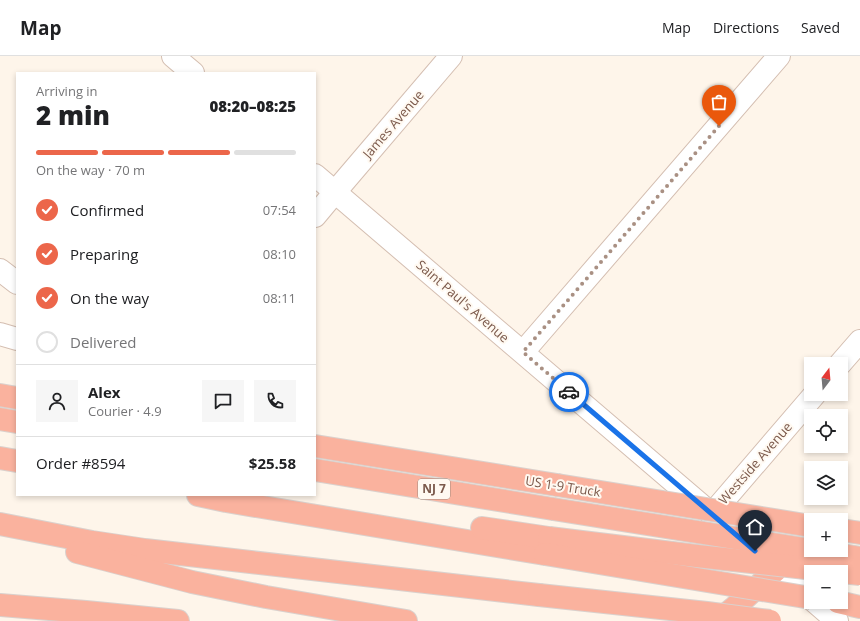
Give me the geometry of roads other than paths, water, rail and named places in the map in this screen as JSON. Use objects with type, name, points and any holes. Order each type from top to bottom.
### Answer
[{"type":"highway","points":[[0,395],[16,398]]},
{"type":"highway","points":[[0,420],[16,422]]},
{"type":"highway","name":"US 1-9 Truck","points":[[316,446],[804,525]]},
{"type":"highway","points":[[0,458],[16,461]]},
{"type":"highway","name":"NJ 7","points":[[316,470],[860,558]]},
{"type":"highway","points":[[203,496],[226,501],[547,546],[698,556],[860,574]]},
{"type":"highway","points":[[272,496],[463,526],[547,546],[804,597]]},
{"type":"highway","points":[[0,525],[92,542],[158,552],[770,621]]},
{"type":"highway","points":[[0,525],[65,549],[192,582],[266,598],[406,621]]},
{"type":"highway","points":[[848,531],[860,533]]},
{"type":"highway","points":[[718,621],[776,570]]},
{"type":"highway","points":[[848,604],[860,607]]},
{"type":"highway","points":[[0,605],[178,621]]},
{"type":"street","points":[[173,56],[192,72]]},
{"type":"street","name":"James Avenue","points":[[316,215],[451,56]]},
{"type":"street","points":[[523,352],[779,56]]},
{"type":"street","name":"Saint Paul's Avenue","points":[[316,176],[804,592]]},
{"type":"street","points":[[0,270],[16,282]]},
{"type":"street","points":[[0,334],[16,339]]},
{"type":"street","points":[[846,357],[860,341]]},
{"type":"street","name":"Westside Avenue","points":[[712,514],[809,401]]},
{"type":"street","points":[[822,609],[837,621]]}]
